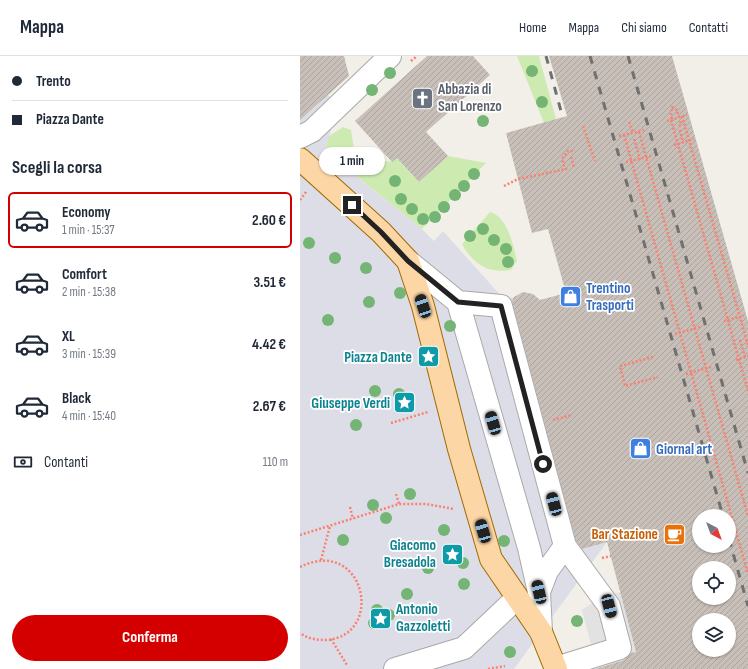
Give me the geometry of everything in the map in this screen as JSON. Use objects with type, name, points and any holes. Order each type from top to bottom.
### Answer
[{"type":"main road","points":[[300,159],[381,232],[408,261],[423,306],[459,449],[491,559],[540,632],[556,668]]},
{"type":"street","points":[[300,137],[312,131],[390,56]]},
{"type":"street","points":[[408,261],[458,302],[501,306],[565,546],[609,606],[620,648],[556,668]]},
{"type":"street","points":[[458,302],[529,548],[539,592],[540,632]]},
{"type":"street","points":[[539,592],[547,571],[565,546]]},
{"type":"street","points":[[395,669],[464,648],[517,598]]},
{"type":"path","points":[[678,115],[677,110],[672,107],[670,120],[676,145],[737,359],[748,391]]},
{"type":"path","points":[[670,120],[687,115]]},
{"type":"path","points":[[682,116],[748,345]]},
{"type":"path","points":[[679,126],[681,125],[680,120]]},
{"type":"path","points":[[629,122],[633,133]]},
{"type":"path","points":[[583,126],[595,161]]},
{"type":"path","points":[[619,136],[644,130]]},
{"type":"path","points":[[680,130],[683,143]]},
{"type":"path","points":[[639,132],[748,516]]},
{"type":"path","points":[[624,135],[748,574]]},
{"type":"path","points":[[634,139],[640,159]]},
{"type":"path","points":[[676,145],[694,139]]},
{"type":"path","points":[[504,186],[518,179],[566,169],[563,164],[563,156],[568,152],[575,151]]},
{"type":"path","points":[[626,162],[651,156]]},
{"type":"path","points":[[571,157],[574,167]]},
{"type":"path","points":[[300,200],[306,192]]},
{"type":"path","points":[[726,320],[744,316]]},
{"type":"path","points":[[675,334],[700,327]]},
{"type":"path","points":[[737,359],[747,356],[740,340]]},
{"type":"path","points":[[653,357],[620,366],[625,386],[658,377]]},
{"type":"path","points":[[686,374],[711,367]]},
{"type":"path","points":[[391,423],[431,412]]},
{"type":"path","points":[[547,422],[572,415]]},
{"type":"path","points":[[396,494],[399,504]]},
{"type":"path","points":[[300,535],[399,504],[426,504],[460,509]]},
{"type":"path","points":[[350,507],[353,518]]},
{"type":"path","points":[[321,560],[330,526]]},
{"type":"path","points":[[300,567],[310,562],[321,560],[333,562],[343,566],[352,574],[359,584],[362,595],[362,607],[355,623],[342,635],[332,639],[318,640],[300,633]]},
{"type":"path","points":[[332,639],[347,665]]},
{"type":"path","points":[[488,669],[505,666]]},
{"type":"green space","points":[[517,56],[539,56],[556,119],[544,123]]},
{"type":"green space","points":[[343,127],[351,130],[354,149],[369,167],[376,160],[392,162],[397,158],[419,182],[448,156],[486,163],[422,229],[323,149],[329,136]]},
{"type":"green space","points":[[490,212],[501,220],[509,232],[517,261],[511,270],[495,270],[482,266],[471,257],[462,244]]},
{"type":"shaded area","name":"Piazza Dante","points":[[300,95],[313,109],[328,95],[338,106],[325,151],[422,229],[434,241],[443,231],[502,297],[540,300],[607,542],[514,669],[300,669]]},
{"type":"shaded area","points":[[621,592],[636,652],[596,664],[582,610],[601,597]]},
{"type":"building","points":[[300,56],[344,56],[349,76],[300,120]]},
{"type":"building","name":"Abbazia di San Lorenzo","points":[[427,56],[473,56],[490,75],[426,132],[448,156],[419,182],[397,158],[392,162],[355,121]]},
{"type":"building","points":[[549,56],[672,56],[748,321],[748,669],[595,669],[624,660],[631,653],[636,652],[607,542],[582,549],[576,541],[512,301],[514,297],[523,292],[533,294],[540,300],[566,293],[548,229],[532,233],[506,133],[567,116]]},
{"type":"railway","points":[[546,56],[561,111]]},
{"type":"railway","points":[[590,56],[721,509]]},
{"type":"railway","points":[[628,56],[748,473]]},
{"type":"railway","points":[[733,553],[748,606]]},
{"type":"place","name":"Abbazia di San Lorenzo","points":[[423,98]]},
{"type":"place","name":"Trentino Trasporti","points":[[570,297]]},
{"type":"place","name":"Piazza Dante","points":[[428,357]]},
{"type":"place","name":"Giuseppe Verdi","points":[[405,403]]},
{"type":"place","name":"Giornal art","points":[[641,449]]},
{"type":"place","name":"Bar Stazione","points":[[674,534]]},
{"type":"place","name":"Giacomo Bresadola","points":[[452,554]]},
{"type":"place","name":"Antonio Gazzoletti","points":[[381,618]]},
{"type":"route","points":[[352,205],[381,232],[408,261],[458,302],[501,306],[543,464]]}]
